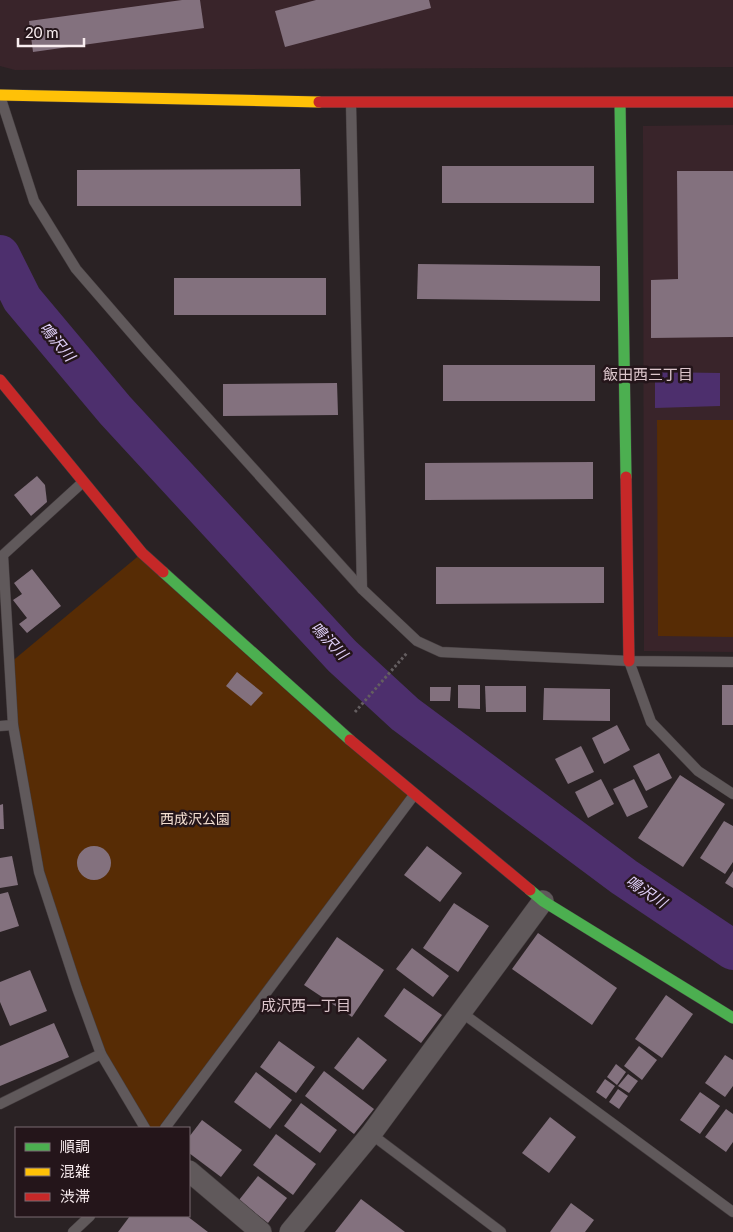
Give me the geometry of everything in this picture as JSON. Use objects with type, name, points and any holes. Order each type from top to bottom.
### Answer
[{"type":"street","points":[[0,96],[351,103],[733,102]]},
{"type":"street","points":[[620,103],[629,660]]},
{"type":"street","points":[[0,380],[142,553],[331,723],[543,901],[733,1018]]},
{"type":"street","points":[[290,1232],[371,1134],[543,901]]},
{"type":"street","points":[[190,1172],[261,1232]]},
{"type":"lane","points":[[0,96],[34,201],[76,269],[147,351],[362,589],[417,641],[441,652],[629,660],[733,662]]},
{"type":"lane","points":[[351,103],[362,589]]},
{"type":"lane","points":[[83,482],[3,555],[13,725],[39,872],[77,988],[101,1054],[145,1127]]},
{"type":"lane","points":[[629,660],[651,722],[698,771],[733,794]]},
{"type":"lane","points":[[0,726],[13,725]]},
{"type":"lane","points":[[165,1127],[414,794]]},
{"type":"lane","points":[[461,1012],[733,1212]]},
{"type":"lane","points":[[0,1104],[101,1054]]},
{"type":"lane","points":[[371,1134],[501,1232]]},
{"type":"lane","points":[[72,1232],[89,1217]]},
{"type":"path","points":[[359,707],[417,641]]},
{"type":"shaded area","points":[[0,0],[733,0],[733,67],[15,70],[0,66]]},
{"type":"shaded area","points":[[733,125],[733,652],[644,651],[643,126]]},
{"type":"shaded area","points":[[655,372],[720,373],[720,406],[655,408]]},
{"type":"green space","points":[[657,420],[733,420],[733,637],[658,636]]},
{"type":"green space","name":"西成沢公園","points":[[142,553],[415,794],[166,1127],[144,1127],[101,1054],[39,872],[13,725],[10,663]]},
{"type":"building","points":[[182,0],[200,0],[204,28],[33,52],[29,21]]},
{"type":"building","points":[[316,0],[429,0],[431,8],[285,47],[275,11]]},
{"type":"building","points":[[442,166],[594,166],[594,203],[442,203]]},
{"type":"building","points":[[300,169],[301,206],[77,206],[77,170]]},
{"type":"building","points":[[677,171],[733,171],[733,337],[651,338],[651,280],[678,279]]},
{"type":"building","points":[[418,264],[600,266],[600,301],[417,299]]},
{"type":"building","points":[[174,278],[326,278],[326,315],[174,315]]},
{"type":"building","points":[[443,365],[595,365],[595,401],[443,401]]},
{"type":"building","points":[[337,383],[338,415],[223,416],[223,384]]},
{"type":"building","points":[[593,462],[593,499],[425,500],[425,463]]},
{"type":"building","points":[[37,476],[45,485],[47,502],[31,516],[14,495]]},
{"type":"building","points":[[436,567],[604,567],[604,603],[436,604]]},
{"type":"building","points":[[32,569],[61,606],[27,633],[19,624],[27,618],[13,600],[22,594],[14,583]]},
{"type":"building","points":[[237,672],[263,693],[251,706],[226,686]]},
{"type":"building","points":[[458,685],[480,685],[480,709],[458,708]]},
{"type":"building","points":[[722,685],[733,685],[733,725],[722,725]]},
{"type":"building","points":[[485,686],[526,686],[526,712],[486,712]]},
{"type":"building","points":[[430,687],[451,687],[450,701],[430,701]]},
{"type":"building","points":[[544,688],[610,689],[610,721],[543,720]]},
{"type":"building","points":[[617,725],[630,750],[604,764],[592,738]]},
{"type":"building","points":[[581,746],[594,772],[568,784],[555,759]]},
{"type":"building","points":[[659,753],[672,778],[646,791],[633,766]]},
{"type":"building","points":[[680,775],[725,804],[683,867],[638,838]]},
{"type":"building","points":[[601,779],[614,804],[588,818],[575,792]]},
{"type":"building","points":[[634,779],[648,807],[627,817],[613,789]]},
{"type":"building","points":[[3,804],[4,829],[0,829],[0,805]]},
{"type":"building","points":[[724,821],[733,826],[733,862],[725,874],[700,858]]},
{"type":"building","points":[[94,846],[106,851],[111,863],[106,875],[94,880],[82,875],[77,863],[82,851]]},
{"type":"building","points":[[427,846],[462,873],[440,902],[404,875]]},
{"type":"building","points":[[12,856],[18,885],[0,888],[0,858]]},
{"type":"building","points":[[733,871],[733,888],[725,883]]},
{"type":"building","points":[[8,892],[19,926],[0,932],[0,894]]},
{"type":"building","points":[[454,903],[489,926],[458,972],[423,948]]},
{"type":"building","points":[[538,933],[617,988],[592,1025],[512,969]]},
{"type":"building","points":[[337,937],[384,970],[352,1017],[304,985]]},
{"type":"building","points":[[412,948],[449,976],[433,997],[396,969]]},
{"type":"building","points":[[30,970],[47,1011],[10,1026],[0,1002],[0,982]]},
{"type":"building","points":[[404,988],[442,1015],[421,1043],[384,1016]]},
{"type":"building","points":[[666,995],[693,1014],[662,1058],[635,1039]]},
{"type":"building","points":[[54,1023],[69,1057],[0,1086],[0,1046]]},
{"type":"building","points":[[358,1037],[387,1060],[363,1090],[334,1068]]},
{"type":"building","points":[[279,1041],[315,1067],[296,1093],[260,1067]]},
{"type":"building","points":[[639,1046],[657,1060],[642,1080],[624,1066]]},
{"type":"building","points":[[725,1055],[733,1060],[733,1086],[725,1097],[705,1083]]},
{"type":"building","points":[[616,1064],[626,1072],[617,1085],[607,1077]]},
{"type":"building","points":[[324,1071],[374,1109],[354,1134],[305,1096]]},
{"type":"building","points":[[256,1072],[292,1100],[270,1129],[234,1102]]},
{"type":"building","points":[[628,1074],[638,1081],[629,1093],[618,1086]]},
{"type":"building","points":[[605,1079],[615,1086],[606,1099],[596,1092]]},
{"type":"building","points":[[618,1089],[628,1096],[619,1109],[609,1102]]},
{"type":"building","points":[[700,1092],[720,1106],[700,1134],[680,1120]]},
{"type":"building","points":[[301,1103],[337,1130],[320,1153],[284,1126]]},
{"type":"building","points":[[726,1109],[733,1114],[733,1142],[726,1152],[705,1137]]},
{"type":"building","points":[[550,1117],[576,1137],[549,1173],[522,1153]]},
{"type":"building","points":[[202,1120],[242,1150],[221,1177],[190,1154],[190,1136]]},
{"type":"building","points":[[276,1134],[316,1164],[293,1195],[253,1165]]},
{"type":"building","points":[[258,1176],[287,1198],[268,1223],[239,1200]]},
{"type":"building","points":[[361,1199],[405,1232],[335,1232]]},
{"type":"building","points":[[571,1203],[594,1220],[585,1232],[550,1232]]},
{"type":"building","points":[[129,1217],[188,1217],[208,1232],[118,1232]]},
{"type":"waterway","name":"鳴沢川","points":[[0,255],[22,299],[115,410],[342,656],[405,714],[624,877],[733,950]]},
{"type":"traffic: fast","points":[[620,103],[626,477]]},
{"type":"traffic: fast","points":[[163,572],[350,740]]},
{"type":"traffic: fast","points":[[530,890],[543,901],[733,1018]]},
{"type":"traffic: slow","points":[[0,95],[319,102]]},
{"type":"traffic: jam","points":[[319,102],[733,102]]},
{"type":"traffic: jam","points":[[0,380],[142,553],[163,572]]},
{"type":"traffic: jam","points":[[626,477],[629,661]]},
{"type":"traffic: jam","points":[[350,740],[530,890]]},
{"type":"district","name":"飯田西三丁目","points":[[648,375]]},
{"type":"district","name":"成沢西一丁目","points":[[306,1006]]}]
